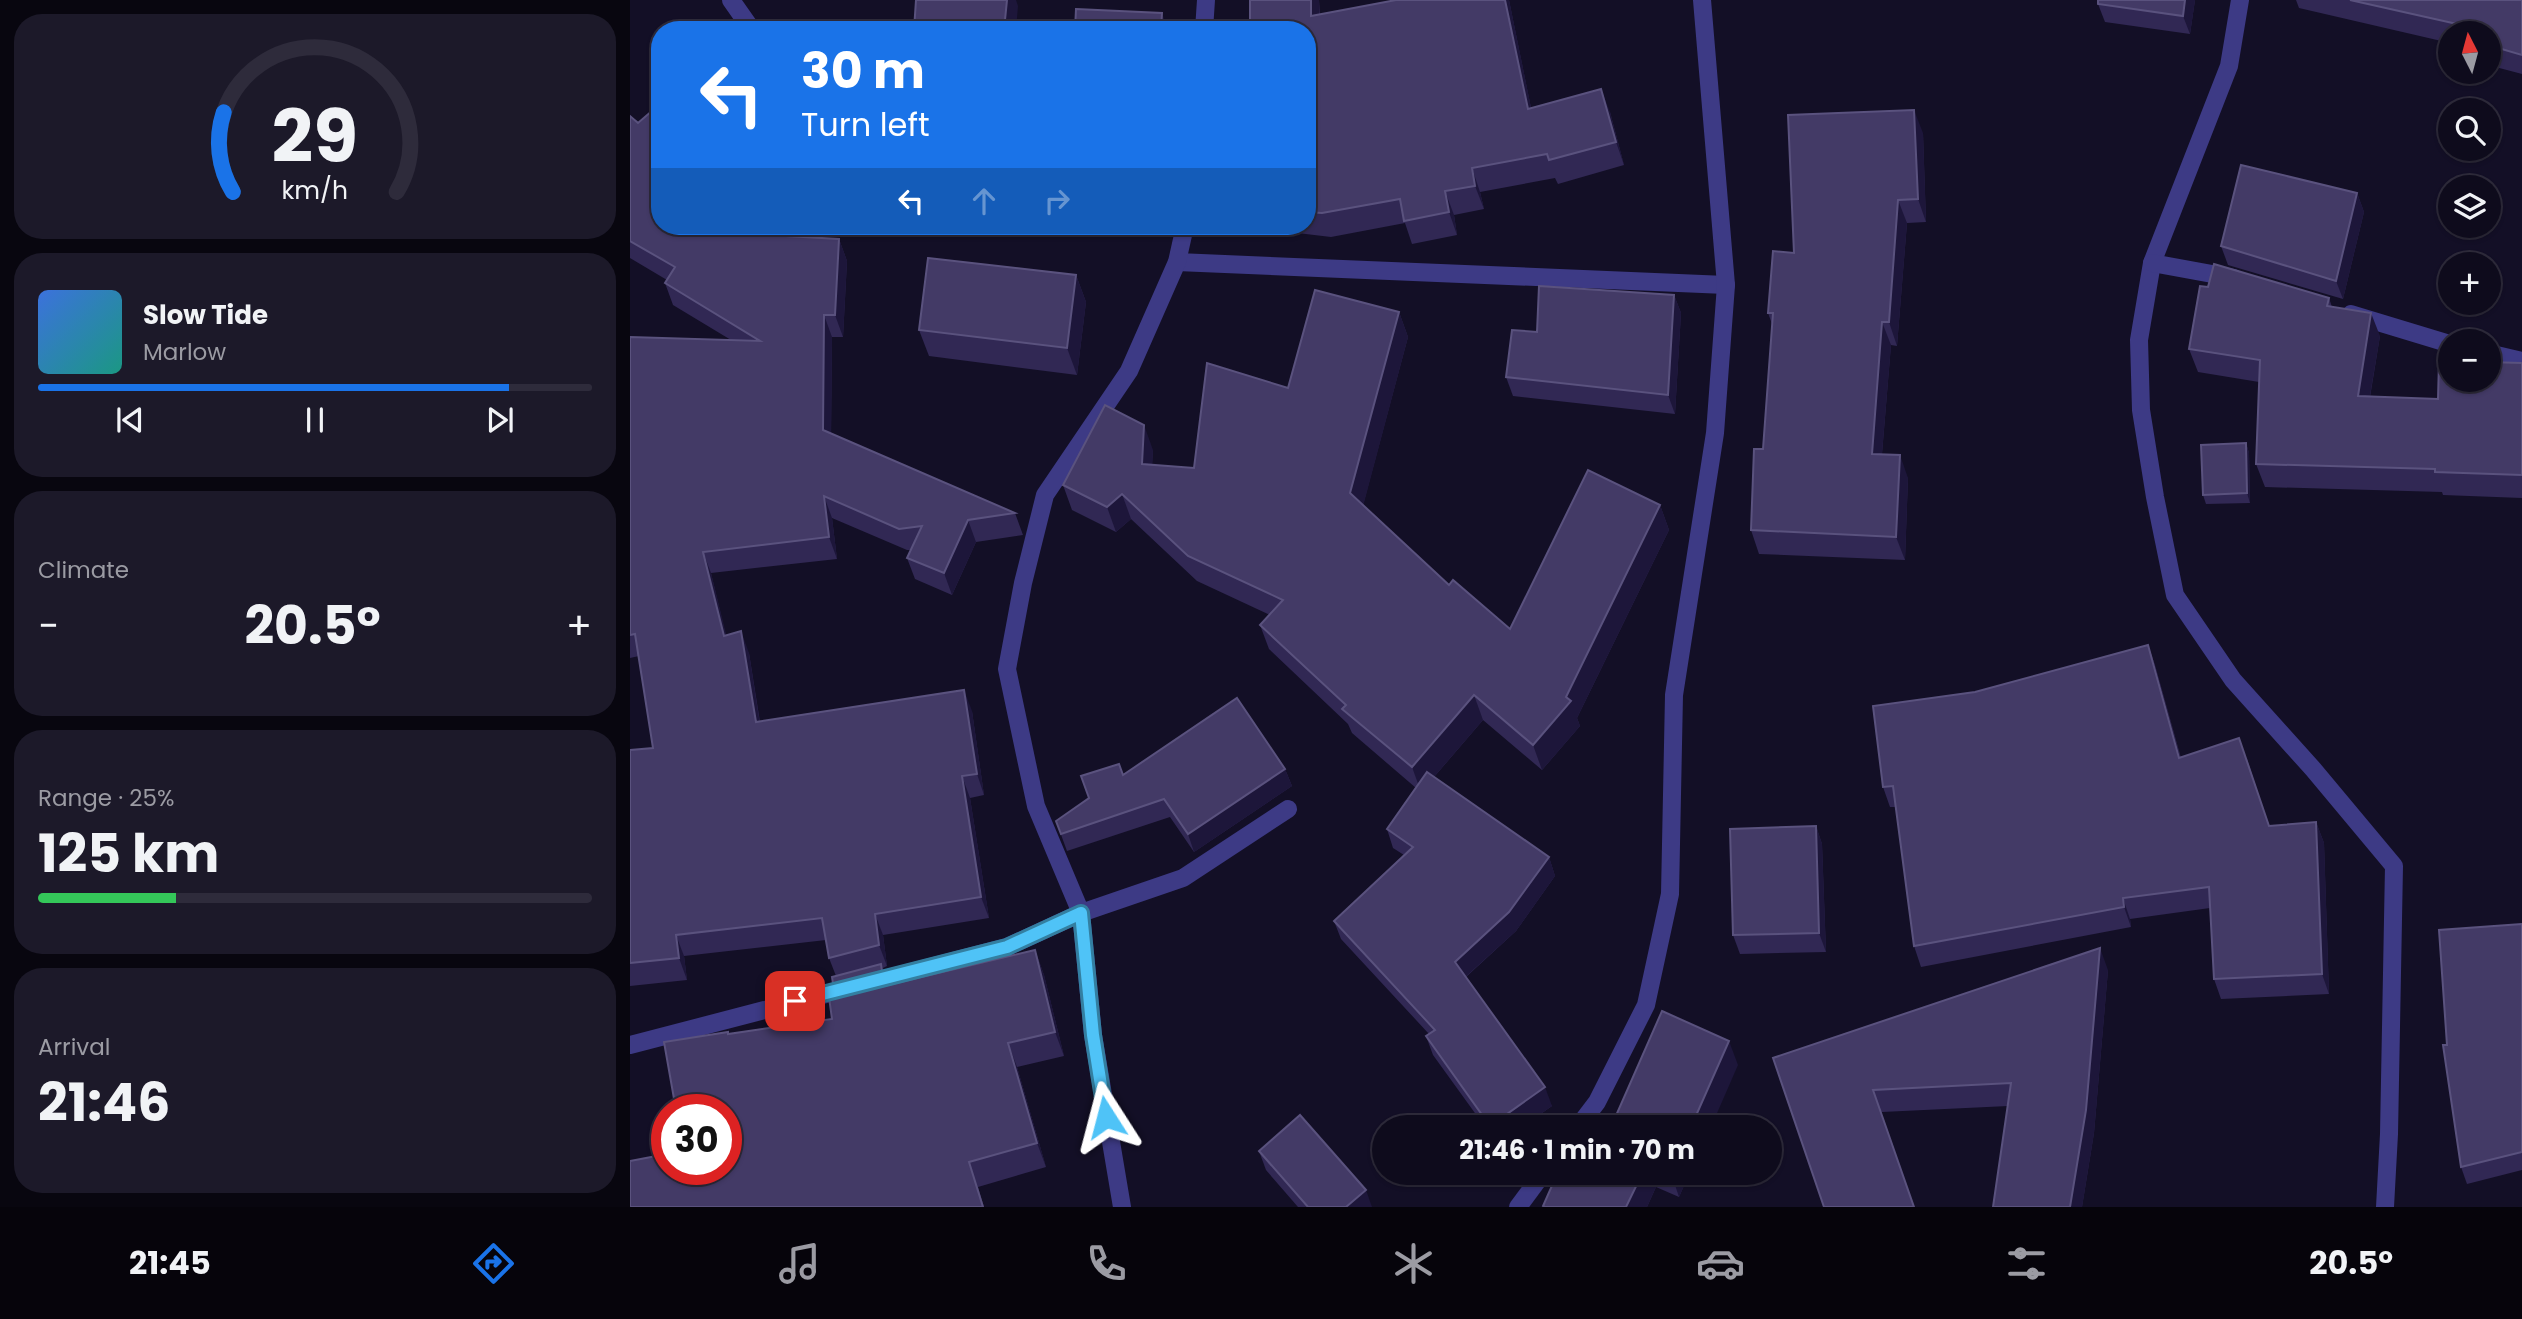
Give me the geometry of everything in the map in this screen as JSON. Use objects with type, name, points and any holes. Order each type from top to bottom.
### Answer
[{"type":"street","points":[[731,0],[746,21]]},
{"type":"street","points":[[1205,21],[1206,0]]},
{"type":"street","points":[[1587,1115],[1597,1102],[1646,1005],[1670,894],[1674,695],[1714,433],[1726,285],[1702,0]]},
{"type":"street","points":[[2240,0],[2229,65],[2152,263],[2139,340],[2141,410],[2175,595],[2233,680],[2313,769],[2394,866],[2385,1207]]},
{"type":"street","points":[[1122,1207],[1093,1035],[1081,913],[1036,806],[1007,669],[1023,583],[1045,495],[1129,371],[1177,262],[1183,235]]},
{"type":"street","points":[[1177,262],[1726,285]]},
{"type":"street","points":[[2152,263],[2246,281]]},
{"type":"street","points":[[2339,311],[2438,340]]},
{"type":"street","points":[[2501,356],[2522,360]]},
{"type":"street","points":[[630,1045],[1007,947],[1081,913],[1183,878],[1289,809]]},
{"type":"street","points":[[1518,1207],[1534,1185]]},
{"type":"building","points":[[916,0],[1007,0],[1005,21],[915,21]]},
{"type":"building","points":[[1250,0],[1311,0],[1311,16],[1396,0],[1505,0],[1528,109],[1601,89],[1616,142],[1549,160],[1547,154],[1472,168],[1475,186],[1445,191],[1449,212],[1404,221],[1400,199],[1316,213],[1316,21],[1250,21]]},
{"type":"building","points":[[2098,0],[2185,0],[2183,16],[2098,4]]},
{"type":"building","points":[[2350,0],[2522,0],[2522,55],[2501,49],[2501,21],[2444,21]]},
{"type":"building","points":[[1076,9],[1162,13],[1162,21],[1075,21]]},
{"type":"building","points":[[1914,110],[1918,199],[1898,200],[1889,322],[1882,322],[1872,454],[1900,455],[1896,537],[1751,530],[1754,449],[1763,449],[1773,313],[1768,313],[1773,251],[1794,253],[1788,115]]},
{"type":"building","points":[[651,112],[651,235],[788,235],[839,239],[835,315],[824,315],[823,430],[1015,513],[968,520],[944,573],[907,558],[922,526],[899,529],[824,496],[829,537],[703,552],[724,636],[741,631],[756,722],[964,690],[977,774],[962,776],[981,897],[875,914],[879,945],[829,958],[822,918],[676,935],[679,958],[630,963],[630,750],[653,748],[635,634],[630,635],[630,337],[760,341],[665,283],[675,267],[630,241],[630,116],[638,123]]},
{"type":"building","points":[[2241,165],[2357,193],[2336,281],[2221,246]]},
{"type":"building","points":[[928,258],[1076,275],[1067,348],[919,330]]},
{"type":"building","points":[[2214,264],[2329,298],[2327,306],[2371,313],[2358,396],[2438,399],[2438,392],[2501,392],[2501,362],[2522,363],[2522,475],[2435,472],[2435,469],[2256,464],[2260,360],[2189,349],[2200,286],[2208,287]]},
{"type":"building","points":[[1539,286],[1674,295],[1668,395],[1506,377],[1512,330],[1537,332]]},
{"type":"building","points":[[1315,290],[1399,312],[1350,493],[1449,585],[1453,580],[1510,629],[1588,470],[1660,505],[1566,697],[1571,701],[1533,745],[1474,695],[1412,767],[1342,709],[1346,705],[1260,625],[1283,600],[1188,556],[1122,494],[1107,507],[1063,485],[1105,405],[1144,425],[1142,464],[1194,468],[1207,363],[1288,388]]},
{"type":"building","points":[[2246,443],[2247,493],[2203,495],[2201,445]]},
{"type":"building","points":[[2148,645],[2179,758],[2239,738],[2269,826],[2316,822],[2322,974],[2214,979],[2209,887],[2123,898],[2124,907],[1914,946],[1893,786],[1883,787],[1873,706],[1975,692]]},
{"type":"building","points":[[1237,698],[1285,769],[1188,834],[1164,799],[1061,834],[1056,821],[1089,798],[1081,776],[1119,764],[1123,775]]},
{"type":"building","points":[[1427,772],[1549,857],[1509,912],[1455,962],[1545,1087],[1506,1115],[1482,1115],[1426,1036],[1435,1030],[1334,921],[1413,847],[1387,829]]},
{"type":"building","points":[[1816,826],[1819,933],[1733,935],[1730,829]]},
{"type":"building","points":[[2522,924],[2522,1152],[2461,1167],[2443,1045],[2447,1045],[2439,930]]},
{"type":"building","points":[[2100,948],[2086,1110],[2070,1207],[1993,1207],[2011,1083],[1873,1090],[1914,1207],[1824,1207],[1773,1058]]},
{"type":"building","points":[[1035,950],[1055,1032],[1008,1043],[1037,1143],[969,1162],[983,1207],[630,1207],[630,1161],[651,1157],[651,1185],[742,1185],[742,1094],[673,1094],[664,1042],[832,1019],[828,990],[834,990],[832,977],[881,964],[884,986]]},
{"type":"building","points":[[1662,1011],[1729,1041],[1696,1115],[1616,1115]]},
{"type":"building","points":[[1300,1115],[1366,1190],[1346,1207],[1308,1207],[1259,1151]]},
{"type":"building","points":[[1552,1185],[1637,1185],[1626,1207],[1543,1206]]},
{"type":"route","points":[[795,1001],[1007,947],[1081,913],[1093,1035],[1106,1117]]}]
